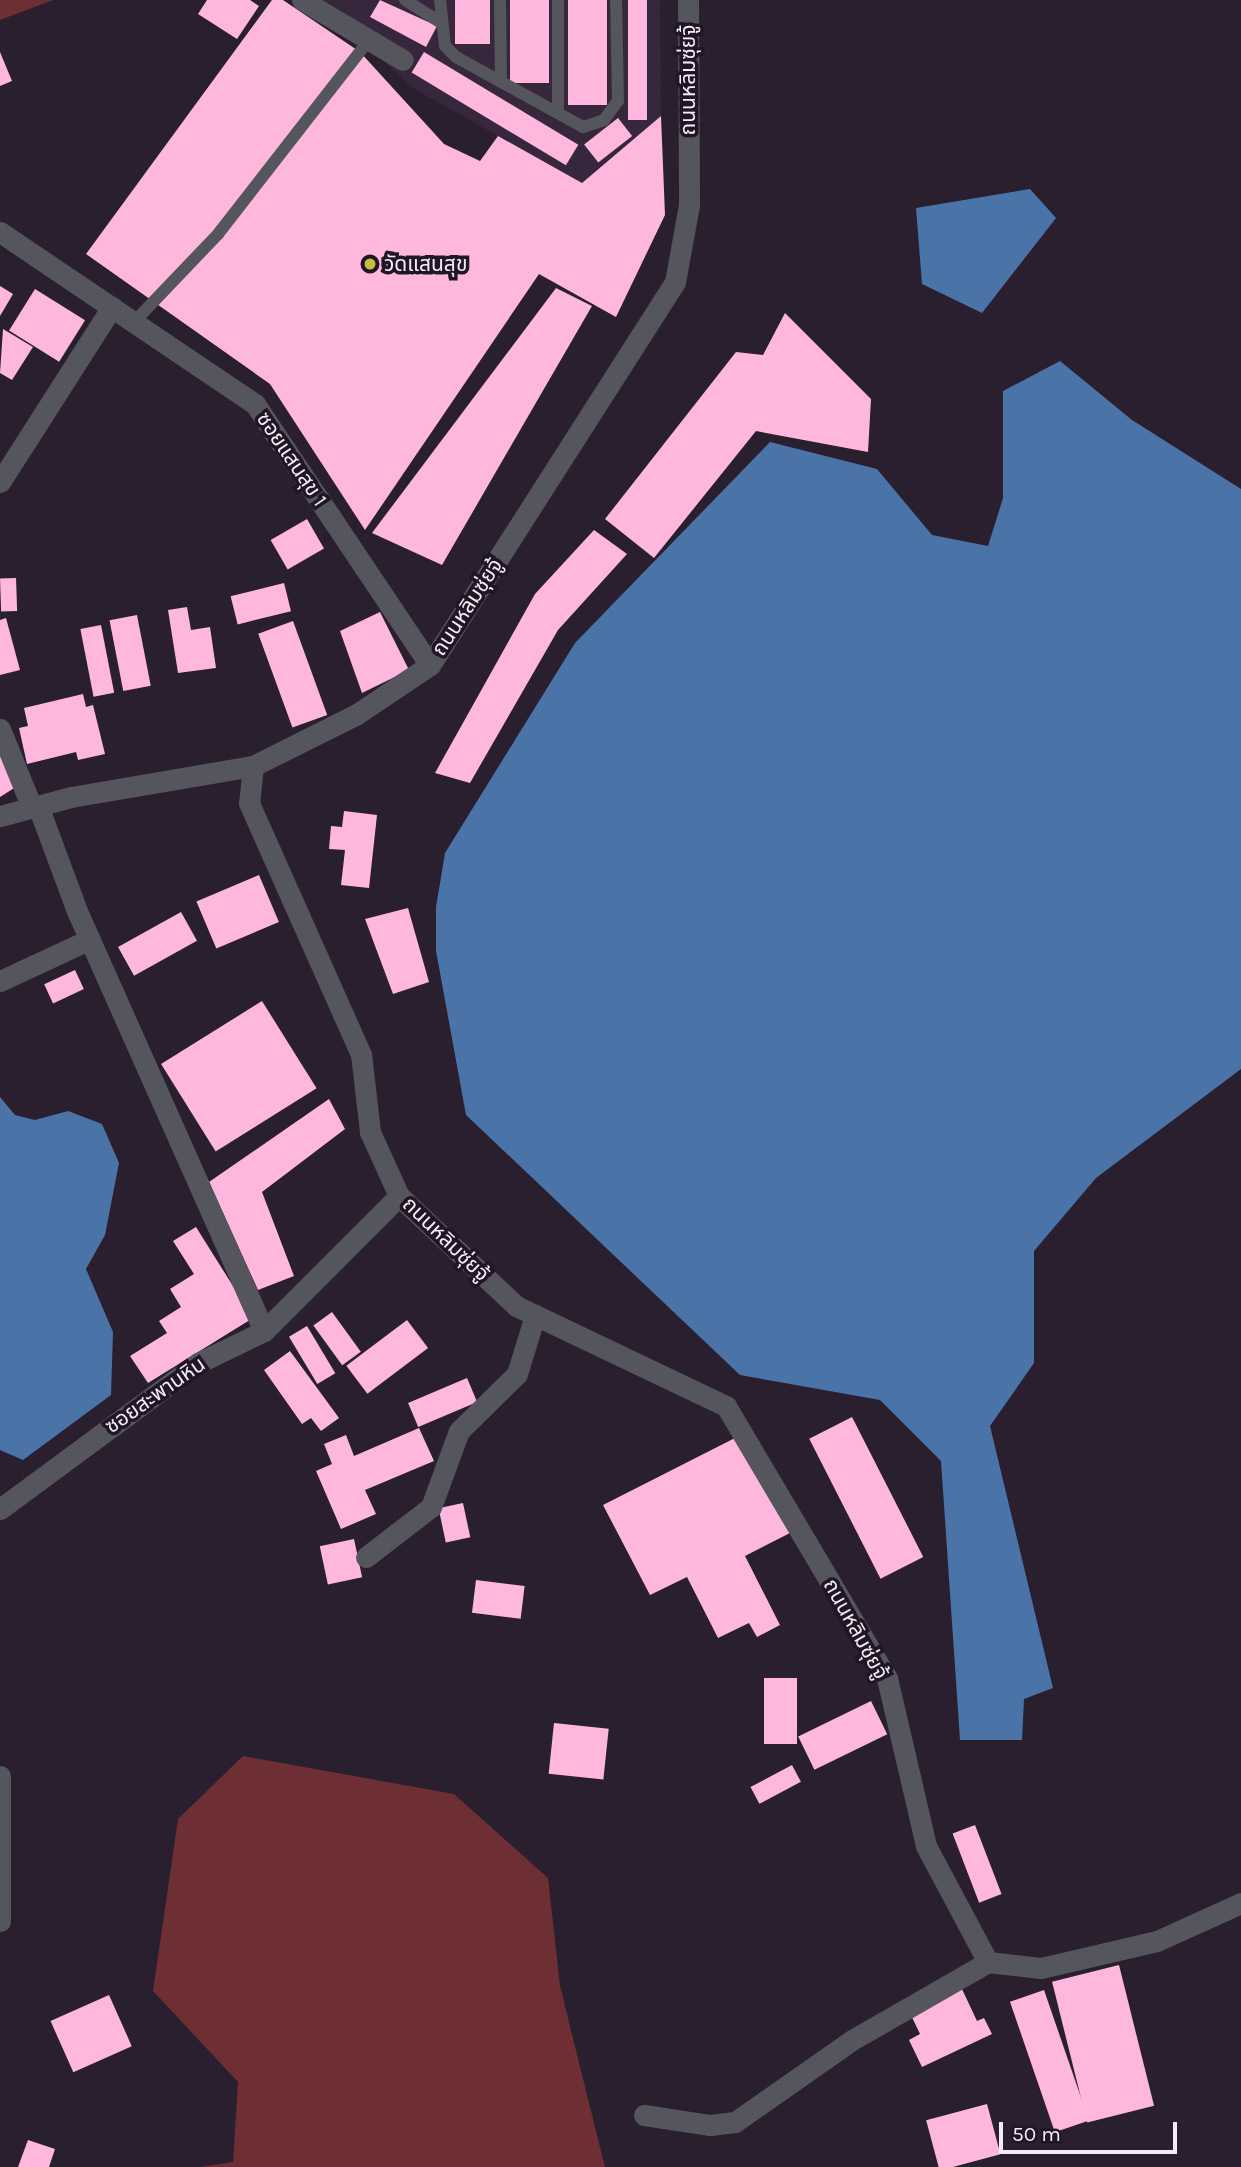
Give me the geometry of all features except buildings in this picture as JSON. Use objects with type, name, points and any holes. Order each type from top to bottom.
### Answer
[{"type":"street","points":[[302,0],[403,60]]},
{"type":"street","name":"ถนนหลิมซุ่ยจู้","points":[[688,0],[689,205],[675,282],[430,665],[358,714],[253,766],[249,803],[361,1054],[370,1132],[399,1196],[516,1306],[726,1406],[887,1678],[926,1846],[988,1962]]},
{"type":"street","name":"ซอยแสนสุข 1","points":[[0,232],[255,404],[430,665]]},
{"type":"street","points":[[0,482],[112,307]]},
{"type":"street","points":[[0,729],[264,1331]]},
{"type":"street","points":[[0,816],[253,766]]},
{"type":"street","points":[[0,981],[90,939]]},
{"type":"street","name":"ซอยสะพานหิน","points":[[0,1509],[198,1363],[264,1331],[399,1196]]},
{"type":"street","points":[[366,1558],[431,1507],[459,1432],[517,1374],[535,1315]]},
{"type":"street","points":[[0,1776],[0,1921]]},
{"type":"street","points":[[644,2115],[710,2125],[735,2122],[852,2040],[988,1962],[1041,1968],[1157,1941],[1241,1903]]},
{"type":"lane","points":[[405,0],[440,22]]},
{"type":"lane","points":[[440,0],[444,47],[583,128],[594,126],[618,102],[616,0]]},
{"type":"lane","points":[[500,0],[501,82]]},
{"type":"lane","points":[[558,0],[558,113]]},
{"type":"lane","points":[[134,322],[218,234],[369,40]]},
{"type":"shaded area","points":[[0,0],[53,0],[0,20]]},
{"type":"shaded area","points":[[317,0],[660,0],[661,116],[582,183],[413,88]]},
{"type":"shaded area","points":[[243,1756],[454,1794],[548,1878],[560,1986],[605,2167],[200,2167],[233,2162],[238,2082],[153,1991],[178,1819]]},
{"type":"water","points":[[1030,189],[1056,218],[982,313],[922,284],[916,208]]},
{"type":"water","points":[[1060,361],[1132,420],[1241,489],[1241,1069],[1096,1178],[1034,1251],[1034,1363],[990,1426],[1053,1688],[1024,1699],[1022,1740],[960,1740],[941,1461],[880,1400],[740,1375],[466,1115],[436,951],[436,907],[445,853],[575,643],[770,442],[877,469],[932,535],[988,546],[1003,498],[1003,391]]},
{"type":"water","points":[[0,1097],[15,1115],[35,1120],[68,1111],[102,1124],[119,1163],[105,1235],[86,1269],[113,1332],[111,1395],[23,1460],[0,1450]]},
{"type":"place","name":"วัดแสนสุข","points":[[370,264]]}]
